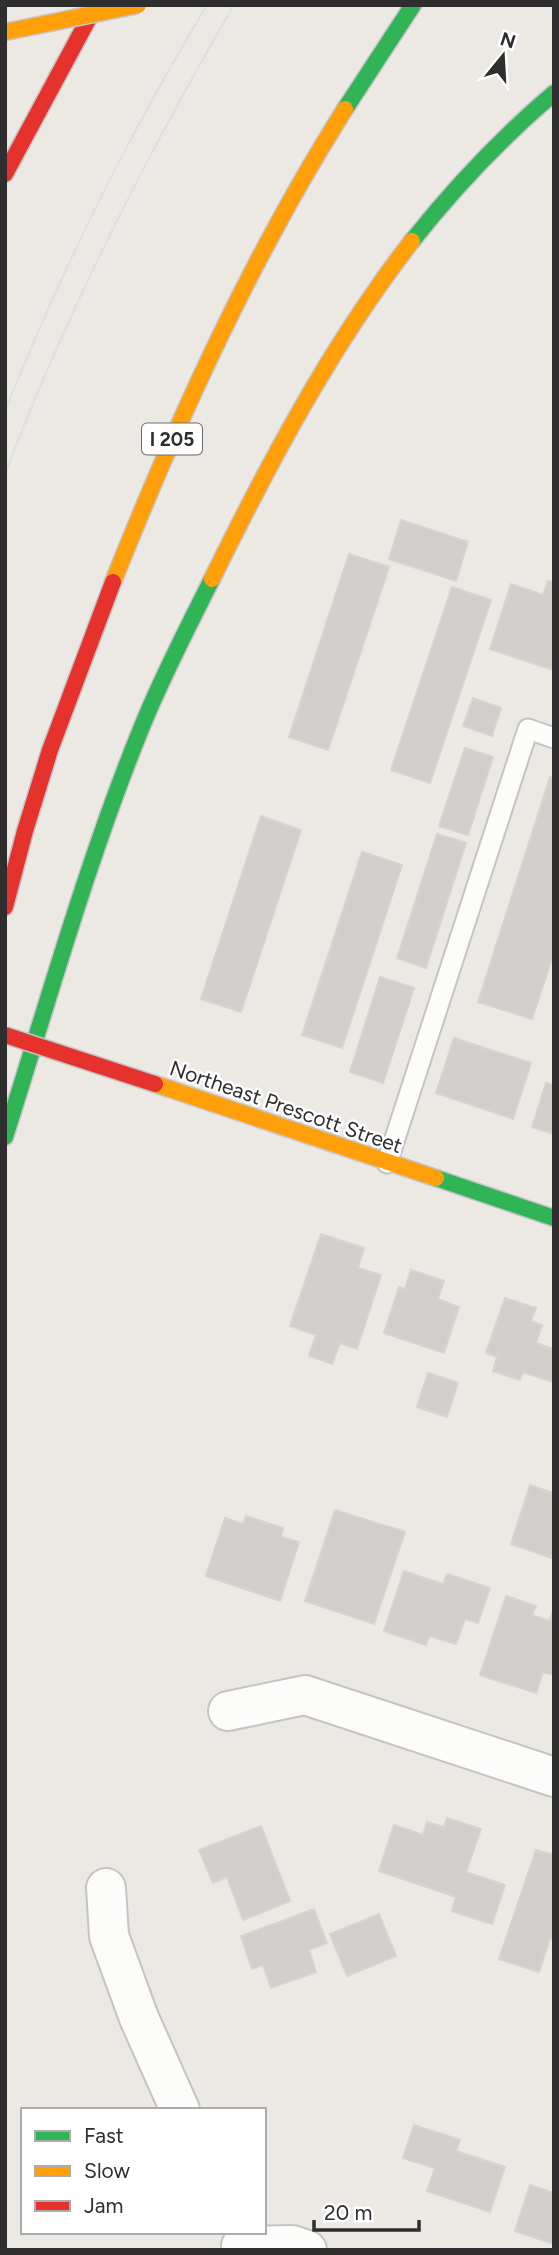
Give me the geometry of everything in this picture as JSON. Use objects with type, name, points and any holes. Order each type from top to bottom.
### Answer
[{"type":"main road","points":[[5,174],[96,5]]},
{"type":"main road","points":[[5,32],[138,5]]},
{"type":"main road","name":"I 205","points":[[5,908],[28,819],[65,706],[152,484],[214,345],[265,245],[333,128],[412,5]]},
{"type":"main road","points":[[5,1137],[97,851],[141,731],[240,524],[336,350],[400,257],[469,174],[533,109],[554,93]]},
{"type":"main road","name":"Northeast Prescott Street","points":[[5,1035],[554,1218]]},
{"type":"street","points":[[228,1711],[305,1695],[554,1777]]},
{"type":"street","points":[[106,1888],[109,1936],[139,2018],[179,2108]]},
{"type":"street","points":[[240,2243],[292,2245],[307,2250]]},
{"type":"lane","points":[[387,1163],[528,729],[554,738]]},
{"type":"building","points":[[401,520],[468,542],[456,581],[389,559]]},
{"type":"building","points":[[349,554],[389,567],[328,750],[289,737]]},
{"type":"building","points":[[548,581],[554,583],[554,670],[490,649],[511,584],[543,595]]},
{"type":"building","points":[[452,587],[491,600],[430,783],[391,770]]},
{"type":"building","points":[[473,698],[501,708],[492,736],[463,726]]},
{"type":"building","points":[[465,748],[493,757],[468,835],[439,826]]},
{"type":"building","points":[[550,777],[554,779],[554,952],[532,1019],[478,1002]]},
{"type":"building","points":[[261,816],[301,830],[241,1012],[201,999]]},
{"type":"building","points":[[437,834],[466,843],[426,968],[397,958]]},
{"type":"building","points":[[362,852],[402,865],[342,1048],[302,1035]]},
{"type":"building","points":[[380,977],[414,988],[383,1083],[350,1072]]},
{"type":"building","points":[[454,1038],[531,1063],[513,1119],[436,1093]]},
{"type":"building","points":[[546,1083],[554,1085],[554,1134],[532,1127]]},
{"type":"building","points":[[321,1234],[364,1248],[358,1268],[381,1275],[357,1349],[340,1343],[332,1364],[309,1356],[316,1335],[290,1326]]},
{"type":"building","points":[[411,1270],[444,1281],[438,1299],[459,1307],[444,1353],[384,1333],[399,1287],[405,1289]]},
{"type":"building","points":[[505,1298],[536,1308],[531,1321],[542,1325],[536,1343],[554,1349],[553,1382],[523,1372],[520,1380],[493,1371],[497,1357],[486,1353]]},
{"type":"building","points":[[428,1373],[458,1383],[447,1417],[417,1407]]},
{"type":"building","points":[[530,1485],[554,1493],[554,1549],[551,1558],[511,1544]]},
{"type":"building","points":[[335,1510],[405,1532],[374,1624],[305,1601]]},
{"type":"building","points":[[246,1516],[283,1528],[281,1537],[299,1542],[280,1601],[206,1576],[225,1518],[243,1524]]},
{"type":"building","points":[[404,1571],[443,1584],[447,1574],[490,1588],[478,1623],[465,1619],[456,1644],[429,1636],[426,1645],[384,1631]]},
{"type":"building","points":[[506,1596],[536,1606],[532,1615],[549,1621],[554,1608],[554,1675],[543,1672],[536,1693],[480,1675]]},
{"type":"building","points":[[447,1818],[481,1829],[466,1872],[505,1885],[492,1924],[452,1911],[456,1897],[379,1871],[394,1825],[423,1835],[427,1822],[444,1827]]},
{"type":"building","points":[[261,1826],[290,1901],[243,1920],[227,1877],[213,1883],[199,1850]]},
{"type":"building","points":[[536,1850],[554,1855],[554,1940],[550,1939],[539,1972],[499,1959]]},
{"type":"building","points":[[314,1909],[327,1943],[309,1950],[316,1972],[271,1988],[263,1965],[252,1969],[241,1936]]},
{"type":"building","points":[[379,1914],[396,1956],[347,1976],[330,1934]]},
{"type":"building","points":[[414,2125],[460,2140],[456,2151],[505,2167],[490,2212],[427,2191],[435,2168],[403,2158]]},
{"type":"building","points":[[530,2185],[554,2193],[554,2244],[515,2231]]},
{"type":"tram line","points":[[5,411],[49,307],[98,204],[150,103],[207,5]]},
{"type":"tram line","points":[[5,474],[55,353],[110,235],[170,119],[234,5]]},
{"type":"traffic: fast","points":[[345,109],[413,5]]},
{"type":"traffic: fast","points":[[412,241],[479,164],[554,93]]},
{"type":"traffic: fast","points":[[5,1137],[104,826],[159,687],[212,579]]},
{"type":"traffic: fast","points":[[436,1178],[554,1218]]},
{"type":"traffic: slow","points":[[5,32],[138,5]]},
{"type":"traffic: slow","points":[[113,582],[163,460],[218,340],[278,223],[345,109]]},
{"type":"traffic: slow","points":[[212,579],[303,405],[355,321],[412,241]]},
{"type":"traffic: slow","points":[[155,1084],[436,1178]]},
{"type":"traffic: jam","points":[[5,174],[96,5]]},
{"type":"traffic: jam","points":[[5,907],[50,750],[113,582]]},
{"type":"traffic: jam","points":[[5,1035],[155,1084]]}]
